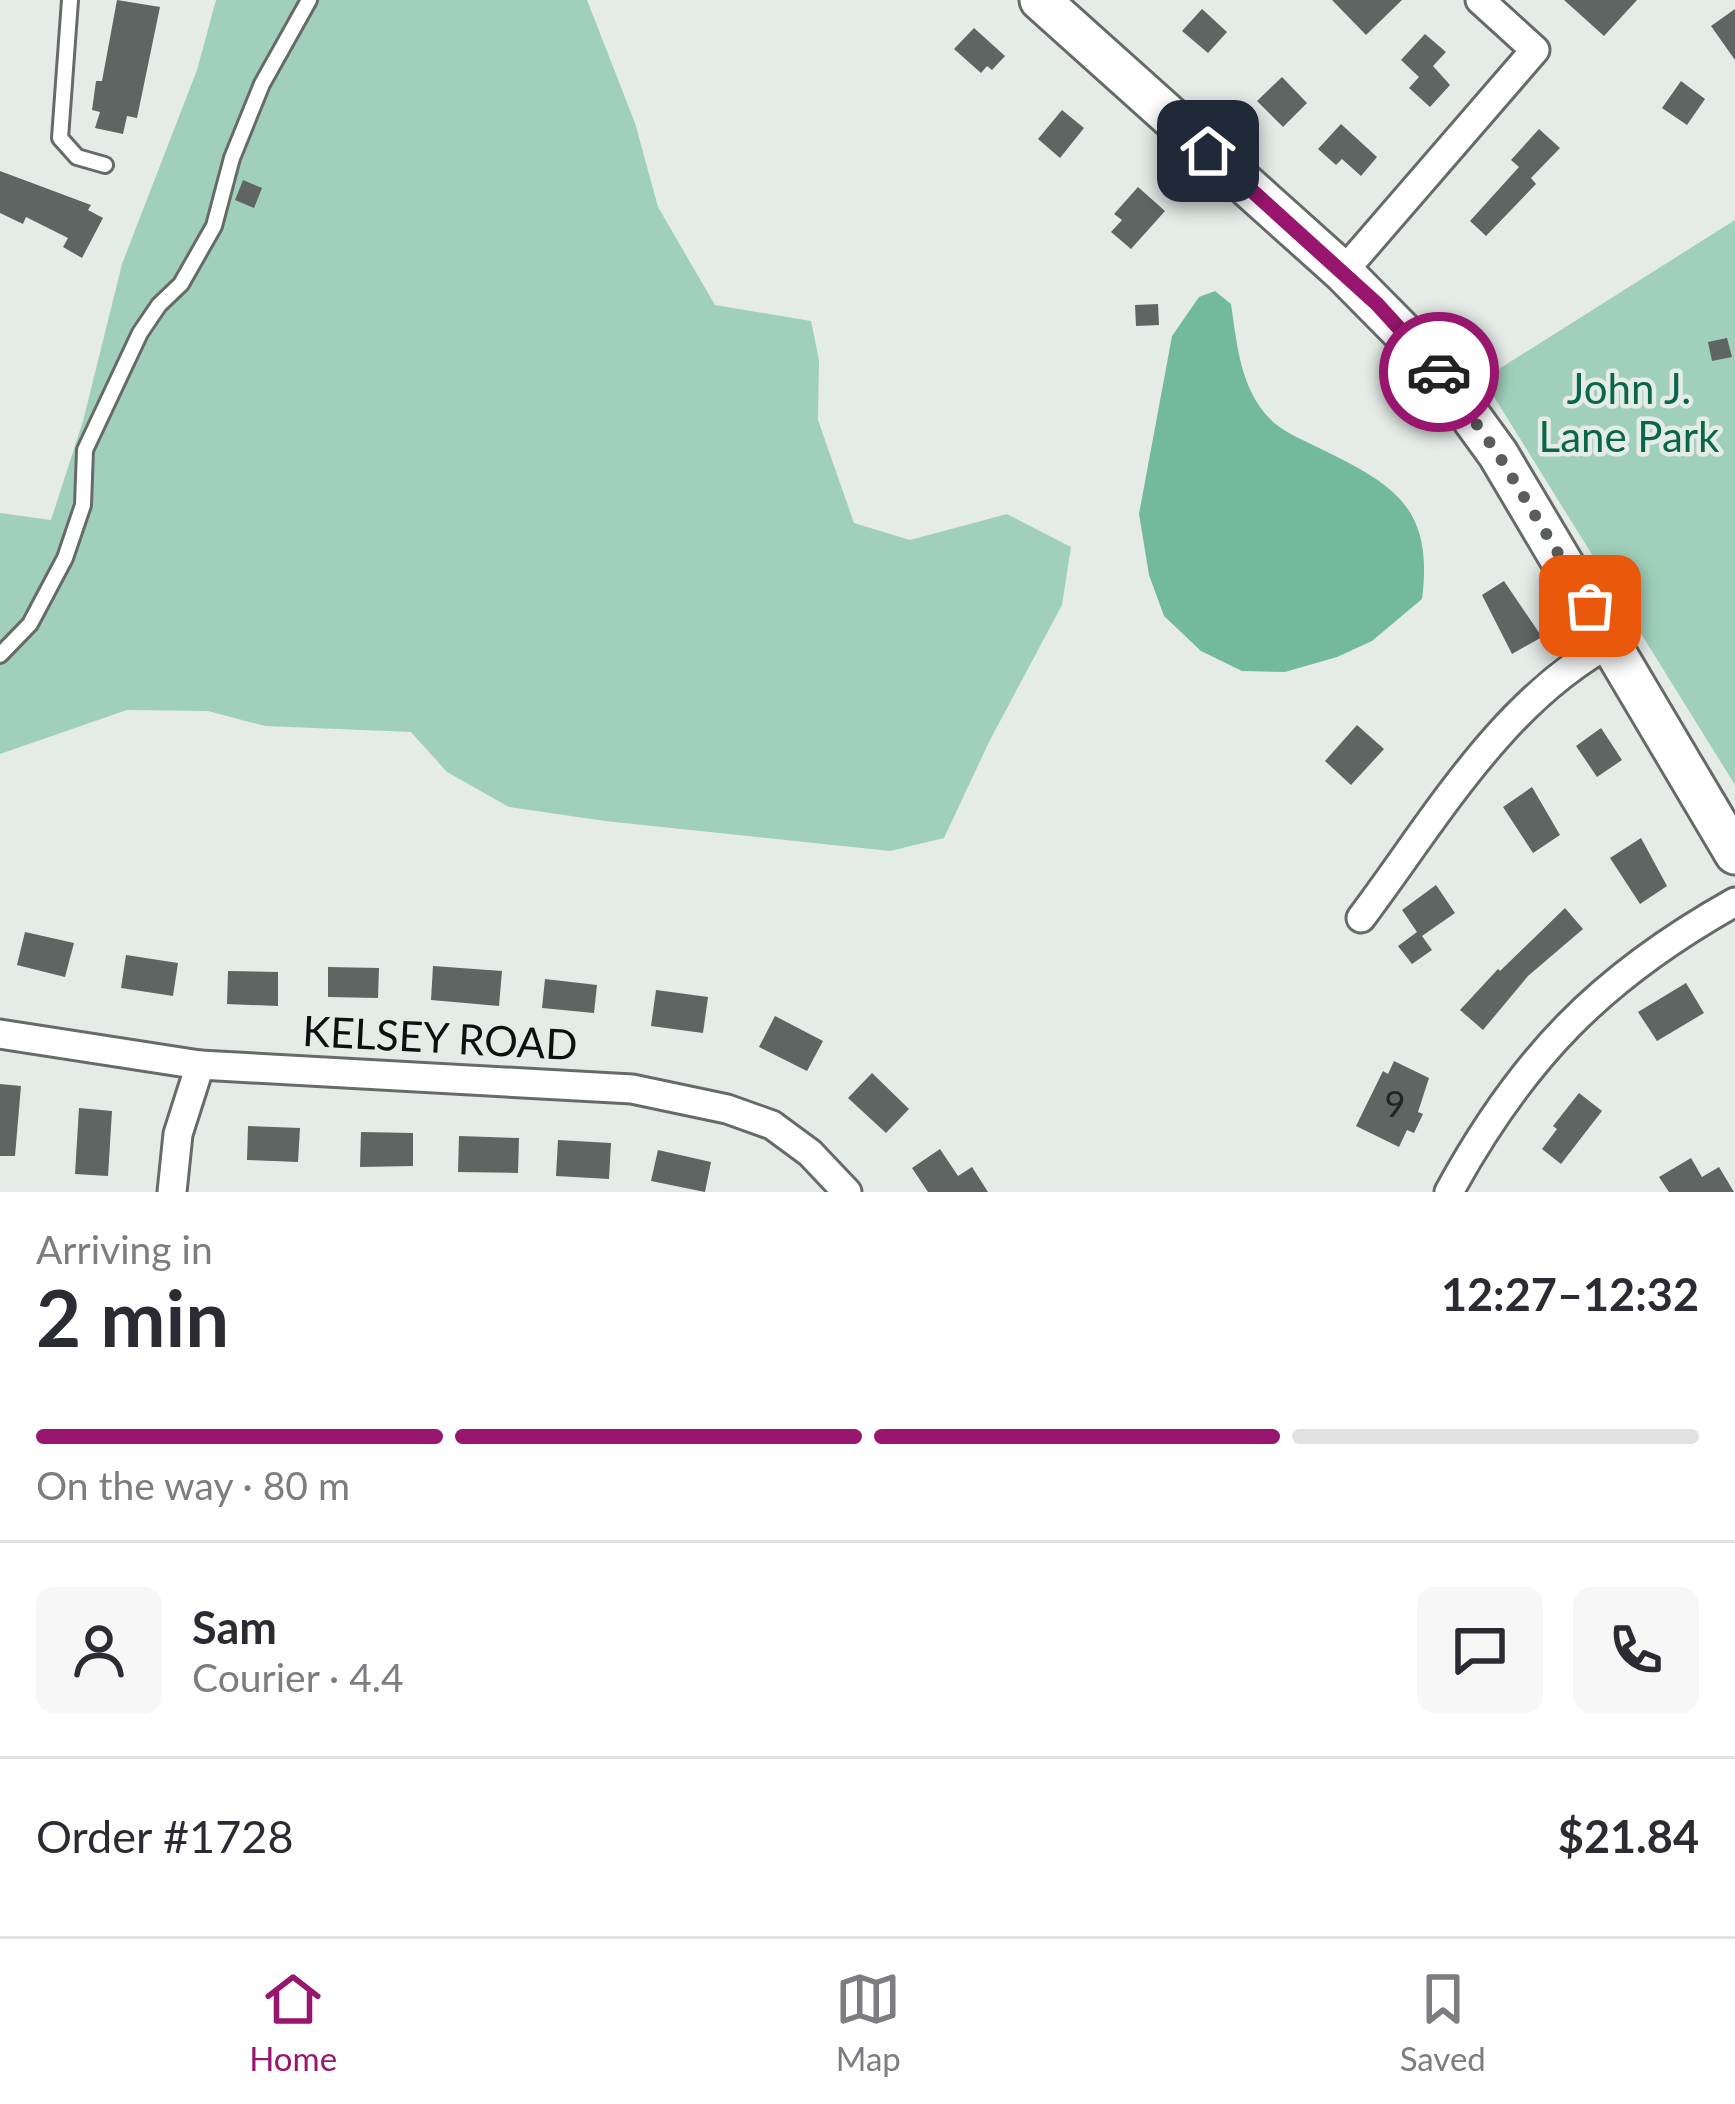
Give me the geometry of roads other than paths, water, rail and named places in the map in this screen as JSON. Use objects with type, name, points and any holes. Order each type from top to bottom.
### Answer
[{"type":"street","points":[[1040,0],[1404,330],[1498,454],[1735,854]]},
{"type":"street","points":[[1343,272],[1535,50],[1480,0]]},
{"type":"street","points":[[1361,918],[1511,721],[1567,669],[1612,642]]},
{"type":"street","points":[[1449,1192],[1504,1098],[1572,1022],[1628,970],[1735,902]]},
{"type":"street","name":"KELSEY ROAD","points":[[0,1034],[200,1065],[632,1089],[727,1109],[772,1124],[847,1192]]},
{"type":"street","points":[[172,1192],[178,1134],[200,1065]]},
{"type":"lane","points":[[70,0],[60,138],[77,157],[105,165]]},
{"type":"lane","points":[[0,656],[30,624],[65,558],[82,505],[85,450],[140,333],[159,305],[182,284],[214,226],[222,188],[262,84],[310,0]]},
{"type":"park label","name":"John J. Lane Park","points":[[1629,412]]}]
